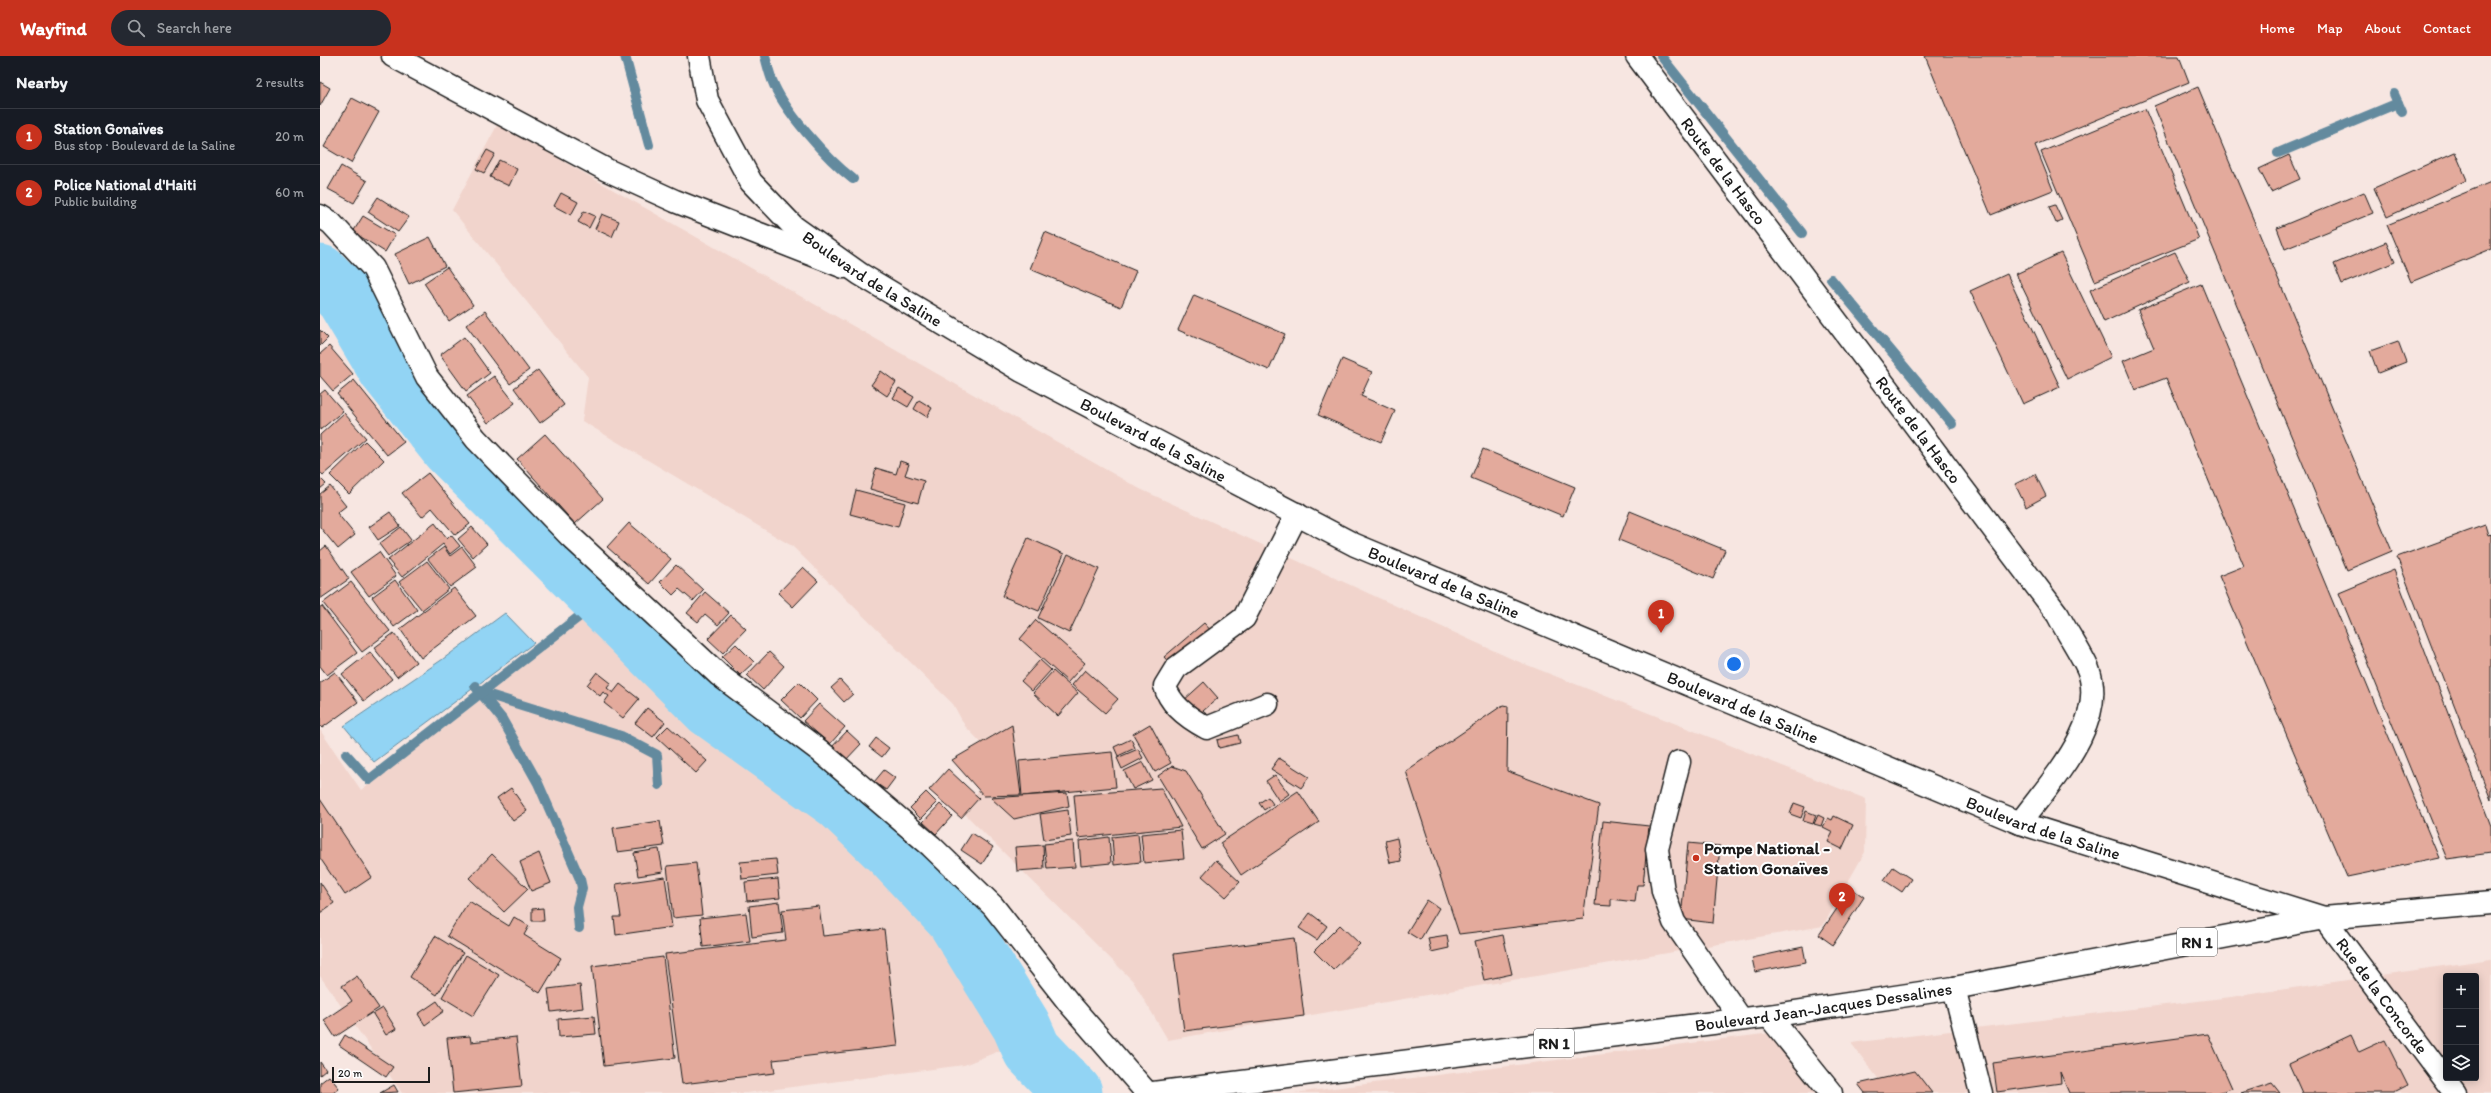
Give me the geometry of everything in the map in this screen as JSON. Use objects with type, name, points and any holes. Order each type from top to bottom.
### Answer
[{"type":"main road","points":[[393,56],[607,170],[675,201],[860,274]]},
{"type":"main road","name":"Boulevard de la Saline","points":[[698,56],[706,100],[751,182],[794,227],[860,274],[1022,371],[1355,544],[2020,823],[2324,918]]},
{"type":"main road","name":"Route de la Hasco","points":[[1637,56],[2058,615],[2088,670],[2092,695],[2081,739],[2020,823]]},
{"type":"main road","points":[[320,216],[331,224],[373,268],[427,377],[476,439],[570,536],[719,675],[820,750],[931,846],[993,906],[1069,1003],[1147,1093]]},
{"type":"main road","points":[[1267,704],[1207,728],[1193,721],[1168,696],[1166,686],[1176,668],[1244,618],[1297,514]]},
{"type":"main road","points":[[1679,762],[1657,849],[1663,891],[1674,922],[1741,1020]]},
{"type":"main road","name":"Boulevard Jean-Jacques Dessalines","points":[[1153,1093],[1741,1020],[1954,988],[2324,918],[2491,903]]},
{"type":"main road","name":"Rue de la Concorde","points":[[2324,918],[2455,1093]]},
{"type":"main road","points":[[1954,988],[1981,1093]]},
{"type":"main road","points":[[1769,1016],[1831,1093]]},
{"type":"shaded area","points":[[501,118],[566,163],[1140,489],[1512,659],[1866,799],[1865,852],[1823,926],[1168,1040],[1133,981],[964,813],[998,760],[965,726],[953,704],[792,546],[582,421],[588,377],[452,210]]},
{"type":"shaded area","points":[[597,606],[710,708],[840,801],[904,862],[957,930],[1014,1045],[964,1065],[746,1093],[402,1093],[320,976],[320,730],[361,790]]},
{"type":"shaded area","points":[[2491,959],[2491,1093],[1889,1093],[1851,1043],[2231,997]]},
{"type":"shaded area","points":[[1786,1031],[1835,1093],[1294,1093]]},
{"type":"water","points":[[505,613],[534,643],[374,762],[344,726],[443,659]]},
{"type":"building","points":[[1925,56],[2179,56],[2189,82],[2035,145],[2053,190],[1991,215]]},
{"type":"building","points":[[320,82],[330,88],[320,106]]},
{"type":"building","points":[[2198,87],[2392,551],[2347,570],[2154,106]]},
{"type":"building","points":[[352,98],[379,112],[351,163],[324,147]]},
{"type":"building","points":[[2145,109],[2199,239],[2095,281],[2041,152]]},
{"type":"building","points":[[487,150],[495,154],[484,173],[476,169]]},
{"type":"building","points":[[2455,152],[2467,180],[2387,217],[2374,188]]},
{"type":"building","points":[[2289,155],[2300,179],[2271,192],[2259,169]]},
{"type":"building","points":[[499,160],[517,169],[509,186],[490,177]]},
{"type":"building","points":[[341,166],[367,181],[354,203],[328,189]]},
{"type":"building","points":[[2491,182],[2491,249],[2411,282],[2387,225]]},
{"type":"building","points":[[2364,192],[2373,213],[2285,249],[2277,228]]},
{"type":"building","points":[[561,193],[578,202],[571,215],[554,206]]},
{"type":"building","points":[[378,197],[409,217],[398,232],[368,212]]},
{"type":"building","points":[[2055,205],[2062,220],[2056,223],[2049,207]]},
{"type":"building","points":[[584,211],[595,216],[589,228],[578,222]]},
{"type":"building","points":[[602,214],[619,221],[612,237],[595,229]]},
{"type":"building","points":[[363,216],[395,235],[385,252],[353,232]]},
{"type":"building","points":[[1045,232],[1136,271],[1121,307],[1030,269]]},
{"type":"building","points":[[430,237],[445,266],[409,284],[395,254]]},
{"type":"building","points":[[2386,242],[2395,262],[2342,284],[2334,264]]},
{"type":"building","points":[[2175,252],[2190,282],[2104,322],[2090,290]]},
{"type":"building","points":[[2061,253],[2111,357],[2067,379],[2016,274]]},
{"type":"building","points":[[447,267],[473,305],[449,321],[424,283]]},
{"type":"building","points":[[2007,274],[2060,387],[2023,404],[1970,291]]},
{"type":"building","points":[[2201,284],[2439,858],[2347,877],[2219,576],[2244,566],[2166,378],[2135,390],[2123,361],[2154,348],[2138,310]]},
{"type":"building","points":[[1194,295],[1285,334],[1269,370],[1178,330]]},
{"type":"building","points":[[485,311],[529,370],[510,384],[466,325]]},
{"type":"building","points":[[320,330],[328,338],[320,346]]},
{"type":"building","points":[[464,337],[490,373],[466,391],[440,355]]},
{"type":"building","points":[[2398,341],[2406,362],[2378,373],[2370,351]]},
{"type":"building","points":[[329,346],[353,374],[333,391],[320,376],[320,354]]},
{"type":"building","points":[[1342,359],[1372,372],[1361,396],[1395,411],[1381,442],[1318,415]]},
{"type":"building","points":[[538,370],[564,405],[540,423],[514,388]]},
{"type":"building","points":[[881,371],[896,382],[887,396],[871,385]]},
{"type":"building","points":[[494,376],[515,403],[488,423],[467,396]]},
{"type":"building","points":[[354,380],[404,442],[387,455],[337,394]]},
{"type":"building","points":[[899,388],[914,397],[908,407],[893,398]]},
{"type":"building","points":[[325,390],[343,411],[320,430],[320,394]]},
{"type":"building","points":[[919,400],[932,408],[927,417],[914,409]]},
{"type":"building","points":[[344,413],[366,438],[323,475],[320,472],[320,435]]},
{"type":"building","points":[[545,434],[603,499],[575,524],[517,459]]},
{"type":"building","points":[[365,441],[384,460],[349,494],[330,475]]},
{"type":"building","points":[[1483,449],[1575,487],[1563,516],[1471,478]]},
{"type":"building","points":[[900,461],[909,464],[905,475],[924,481],[918,503],[870,489],[876,468],[896,474]]},
{"type":"building","points":[[428,473],[470,524],[455,535],[432,508],[422,517],[402,493]]},
{"type":"building","points":[[2035,474],[2046,496],[2026,507],[2015,484]]},
{"type":"building","points":[[320,478],[326,484],[320,489]]},
{"type":"building","points":[[330,486],[346,506],[337,513],[355,535],[338,549],[320,527],[320,494]]},
{"type":"building","points":[[856,490],[905,503],[898,527],[850,514]]},
{"type":"building","points":[[1630,511],[1725,550],[1713,579],[1619,540]]},
{"type":"building","points":[[390,512],[400,526],[378,540],[369,527]]},
{"type":"building","points":[[435,523],[447,539],[451,535],[460,546],[450,554],[443,544],[402,577],[388,560]]},
{"type":"building","points":[[629,523],[671,559],[649,584],[607,547]]},
{"type":"building","points":[[2485,525],[2488,535],[2491,534],[2491,800],[2397,557]]},
{"type":"building","points":[[401,527],[411,540],[388,556],[379,544]]},
{"type":"building","points":[[472,527],[487,544],[473,557],[458,539]]},
{"type":"building","points":[[1028,538],[1064,554],[1039,611],[1002,596]]},
{"type":"building","points":[[326,546],[349,579],[320,599],[320,551]]},
{"type":"building","points":[[444,547],[450,556],[462,547],[477,567],[450,587],[428,559]]},
{"type":"building","points":[[379,552],[396,576],[369,596],[351,572]]},
{"type":"building","points":[[1068,554],[1099,569],[1069,633],[1038,618]]},
{"type":"building","points":[[427,561],[449,589],[422,610],[399,582]]},
{"type":"building","points":[[676,565],[703,590],[693,601],[679,589],[673,595],[660,582]]},
{"type":"building","points":[[803,567],[818,581],[793,607],[778,593]]},
{"type":"building","points":[[2394,570],[2491,826],[2491,853],[2447,859],[2339,593]]},
{"type":"building","points":[[395,580],[417,610],[394,627],[372,597]]},
{"type":"building","points":[[351,582],[390,631],[362,652],[323,603]]},
{"type":"building","points":[[454,588],[476,616],[421,658],[400,629]]},
{"type":"building","points":[[705,592],[729,613],[718,625],[705,614],[698,622],[687,613]]},
{"type":"building","points":[[322,606],[357,653],[327,675],[320,666],[320,607]]},
{"type":"building","points":[[731,615],[746,629],[723,653],[708,639]]},
{"type":"building","points":[[1036,620],[1085,663],[1068,682],[1020,639]]},
{"type":"building","points":[[1204,623],[1214,634],[1174,668],[1164,657]]},
{"type":"building","points":[[394,633],[416,662],[397,677],[374,648]]},
{"type":"building","points":[[736,644],[754,662],[740,675],[722,657]]},
{"type":"building","points":[[370,652],[392,679],[364,701],[342,674]]},
{"type":"building","points":[[769,652],[784,666],[763,690],[747,675]]},
{"type":"building","points":[[1040,660],[1051,670],[1032,691],[1021,681]]},
{"type":"building","points":[[1085,670],[1118,699],[1105,713],[1072,685]]},
{"type":"building","points":[[1053,671],[1078,693],[1058,716],[1033,693]]},
{"type":"building","points":[[335,672],[358,702],[322,728],[320,726],[320,683]]},
{"type":"building","points":[[597,672],[611,683],[607,688],[613,693],[620,684],[639,699],[623,718],[604,703],[609,696],[603,692],[600,696],[587,685]]},
{"type":"building","points":[[840,680],[853,694],[844,702],[831,688]]},
{"type":"building","points":[[799,682],[817,700],[800,718],[781,700]]},
{"type":"building","points":[[1204,682],[1218,698],[1196,717],[1182,702]]},
{"type":"building","points":[[819,704],[845,727],[830,744],[803,721]]},
{"type":"building","points":[[1503,705],[1508,706],[1507,771],[1599,805],[1583,919],[1459,934],[1406,771]]},
{"type":"building","points":[[647,708],[665,722],[653,737],[635,723]]},
{"type":"building","points":[[1150,724],[1171,763],[1155,772],[1133,734]]},
{"type":"building","points":[[1012,725],[1021,795],[984,796],[952,760]]},
{"type":"building","points":[[668,726],[707,761],[696,773],[657,737]]},
{"type":"building","points":[[847,731],[861,744],[844,762],[830,749]]},
{"type":"building","points":[[1238,735],[1240,743],[1219,748],[1217,740]]},
{"type":"building","points":[[876,738],[889,748],[882,757],[869,747]]},
{"type":"building","points":[[1131,739],[1135,748],[1118,756],[1114,747]]},
{"type":"building","points":[[1138,749],[1143,758],[1122,769],[1117,758]]},
{"type":"building","points":[[1112,752],[1116,787],[1022,796],[1019,761]]},
{"type":"building","points":[[1279,758],[1309,777],[1301,788],[1271,769]]},
{"type":"building","points":[[1143,762],[1152,780],[1133,789],[1124,771]]},
{"type":"building","points":[[1172,766],[1186,771],[1225,834],[1202,849],[1158,776]]},
{"type":"building","points":[[948,769],[979,798],[961,818],[929,790]]},
{"type":"building","points":[[884,770],[895,778],[886,790],[874,782]]},
{"type":"building","points":[[1275,775],[1289,794],[1279,801],[1266,781]]},
{"type":"building","points":[[511,788],[527,811],[513,821],[497,798]]},
{"type":"building","points":[[1161,788],[1181,827],[1078,838],[1074,795]]},
{"type":"building","points":[[1298,791],[1319,822],[1241,875],[1220,843]]},
{"type":"building","points":[[926,792],[937,803],[921,819],[910,808]]},
{"type":"building","points":[[1067,793],[1069,806],[1014,819],[991,798]]},
{"type":"building","points":[[1268,797],[1273,804],[1264,810],[1259,803]]},
{"type":"building","points":[[320,799],[372,877],[345,895],[320,858]]},
{"type":"building","points":[[1794,803],[1805,807],[1801,818],[1790,814]]},
{"type":"building","points":[[940,804],[952,816],[936,834],[923,822]]},
{"type":"building","points":[[1068,810],[1071,836],[1044,840],[1040,814]]},
{"type":"building","points":[[1806,811],[1816,815],[1813,824],[1803,821]]},
{"type":"building","points":[[1818,815],[1824,818],[1821,826],[1814,824]]},
{"type":"building","points":[[1834,816],[1853,825],[1842,849],[1828,842],[1833,832],[1823,827],[1828,818],[1832,820]]},
{"type":"building","points":[[660,821],[664,846],[617,852],[613,828]]},
{"type":"building","points":[[1603,821],[1649,826],[1643,885],[1637,885],[1635,902],[1611,899],[1611,906],[1595,905]]},
{"type":"building","points":[[1181,830],[1184,859],[1144,863],[1141,834]]},
{"type":"building","points":[[972,833],[993,847],[982,864],[961,850]]},
{"type":"building","points":[[1138,834],[1141,862],[1114,865],[1112,837]]},
{"type":"building","points":[[1109,837],[1111,863],[1081,866],[1079,841]]},
{"type":"building","points":[[1397,838],[1401,861],[1390,863],[1385,841]]},
{"type":"building","points":[[1073,841],[1075,867],[1047,869],[1044,844]]},
{"type":"building","points":[[1688,843],[1720,846],[1713,923],[1681,919]]},
{"type":"building","points":[[1043,845],[1044,869],[1017,871],[1015,847]]},
{"type":"building","points":[[659,849],[663,872],[638,876],[634,853]]},
{"type":"building","points":[[539,853],[551,883],[531,891],[520,862]]},
{"type":"building","points":[[492,854],[528,889],[504,912],[469,878]]},
{"type":"building","points":[[776,859],[778,875],[742,879],[740,862]]},
{"type":"building","points":[[1216,860],[1240,882],[1226,897],[1202,876]]},
{"type":"building","points":[[696,863],[702,915],[673,918],[667,866]]},
{"type":"building","points":[[1893,867],[1911,879],[1902,892],[1884,880]]},
{"type":"building","points":[[665,877],[672,927],[616,935],[614,917],[621,917],[616,884]]},
{"type":"building","points":[[778,879],[780,898],[747,901],[745,882]]},
{"type":"building","points":[[320,882],[334,903],[320,913]]},
{"type":"building","points":[[1851,888],[1864,897],[1833,945],[1819,935]]},
{"type":"building","points":[[1427,900],[1439,908],[1420,940],[1407,932]]},
{"type":"building","points":[[469,901],[509,926],[514,917],[529,926],[524,935],[561,958],[540,993],[447,936]]},
{"type":"building","points":[[779,902],[783,933],[752,937],[749,906]]},
{"type":"building","points":[[819,906],[823,936],[884,929],[898,1046],[773,1060],[775,1073],[682,1084],[665,954],[786,940],[782,910]]},
{"type":"building","points":[[543,908],[544,921],[532,921],[532,909]]},
{"type":"building","points":[[746,913],[750,941],[703,947],[700,918]]},
{"type":"building","points":[[1310,913],[1327,926],[1317,940],[1299,928]]},
{"type":"building","points":[[1340,925],[1360,944],[1333,970],[1314,951]]},
{"type":"building","points":[[1447,935],[1449,948],[1431,952],[1428,938]]},
{"type":"building","points":[[1503,935],[1512,974],[1484,980],[1475,941]]},
{"type":"building","points":[[435,936],[463,953],[437,995],[410,977]]},
{"type":"building","points":[[1294,938],[1304,1016],[1184,1031],[1174,954]]},
{"type":"building","points":[[1803,947],[1806,962],[1755,972],[1752,958]]},
{"type":"building","points":[[466,955],[499,975],[473,1016],[442,997]]},
{"type":"building","points":[[663,957],[675,1058],[604,1066],[592,966]]},
{"type":"building","points":[[357,976],[379,1008],[335,1037],[324,1020],[352,1001],[342,986]]},
{"type":"building","points":[[580,985],[583,1008],[551,1012],[548,989]]},
{"type":"building","points":[[437,1001],[444,1011],[425,1025],[418,1014]]},
{"type":"building","points":[[383,1008],[396,1029],[386,1035],[373,1014]]},
{"type":"building","points":[[594,1016],[596,1034],[559,1037],[558,1019]]},
{"type":"building","points":[[2208,1034],[2232,1088],[2217,1093],[2069,1093],[2060,1072],[2061,1083],[1997,1092],[1993,1063]]},
{"type":"building","points":[[345,1035],[393,1067],[386,1077],[339,1045]]},
{"type":"building","points":[[2351,1035],[2359,1052],[2385,1040],[2408,1086],[2394,1093],[2302,1093],[2289,1064]]},
{"type":"building","points":[[470,1036],[471,1042],[516,1037],[522,1086],[453,1093],[447,1038]]},
{"type":"building","points":[[320,1062],[326,1070],[320,1075]]},
{"type":"building","points":[[1915,1071],[1932,1093],[1865,1093],[1858,1084]]},
{"type":"building","points":[[329,1076],[339,1088],[333,1093],[320,1093],[320,1083]]},
{"type":"building","points":[[2272,1083],[2280,1093],[2241,1093]]},
{"type":"building","points":[[394,1085],[398,1092],[380,1093]]},
{"type":"waterway","points":[[625,56],[649,145]]},
{"type":"waterway","points":[[765,56],[772,80],[796,119],[819,147],[853,179]]},
{"type":"waterway","points":[[1661,56],[1802,233]]},
{"type":"waterway","points":[[2394,94],[2402,112]]},
{"type":"waterway","points":[[2278,153],[2398,103]]},
{"type":"waterway","points":[[320,274],[345,298],[388,370],[450,448],[710,708],[840,801],[894,853],[955,918],[1021,1025],[1032,1050],[1073,1093]]},
{"type":"waterway","points":[[1831,279],[1952,424]]},
{"type":"waterway","points":[[346,754],[369,780],[585,612],[593,590]]},
{"type":"waterway","points":[[475,686],[502,719],[538,783],[580,879],[582,888],[577,907],[579,928]]},
{"type":"waterway","points":[[480,692],[621,736],[657,755],[659,785]]},
{"type":"place","name":"Station Gonaïves","points":[[1661,633]]},
{"type":"place","name":"Pompe National - Station Gonaïves","points":[[1696,858]]},
{"type":"place","name":"Police National d'Haiti","points":[[1842,916]]}]
